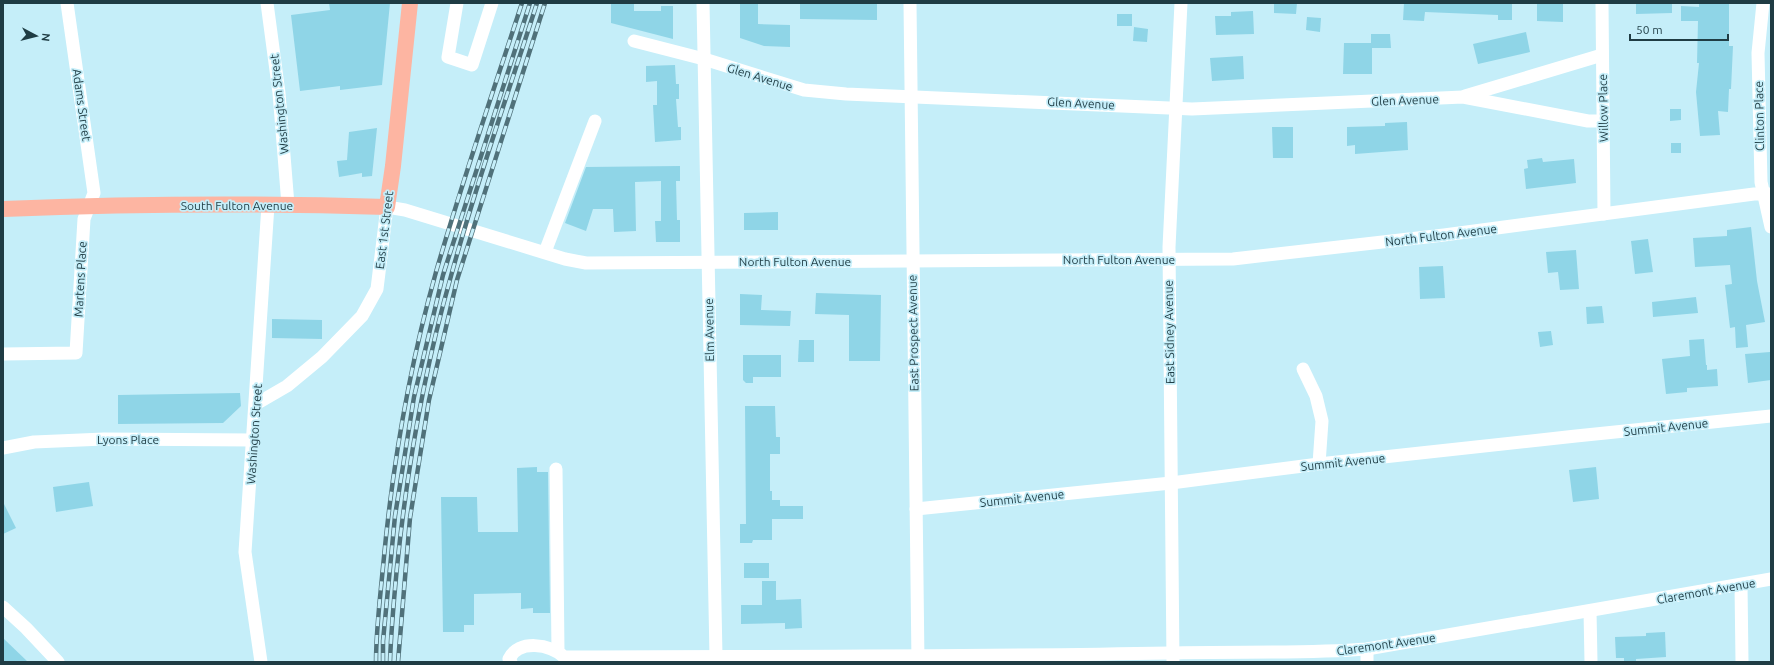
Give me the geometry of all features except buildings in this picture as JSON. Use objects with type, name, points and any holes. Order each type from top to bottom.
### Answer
[{"type":"main road","name":"East 1st Street","points":[[387,207],[410,3]]},
{"type":"main road","name":"South Fulton Avenue","points":[[3,209],[89,206],[268,205],[387,207]]},
{"type":"street","name":"Adams Street","points":[[67,3],[94,193],[89,206]]},
{"type":"street","name":"Washington Street","points":[[267,3],[279,93],[288,205]]},
{"type":"street","points":[[456,3],[448,57],[472,65],[492,3]]},
{"type":"street","name":"Elm Avenue","points":[[703,3],[716,656]]},
{"type":"street","name":"East Prospect Avenue","points":[[910,3],[917,658]]},
{"type":"street","name":"East Sidney Avenue","points":[[1172,657],[1169,259],[1181,3]]},
{"type":"street","name":"Willow Place","points":[[1602,3],[1604,214]]},
{"type":"street","name":"Clinton Place","points":[[1766,6],[1758,53],[1761,182],[1767,194],[1771,227]]},
{"type":"street","name":"Glen Avenue","points":[[634,41],[704,59],[804,90],[846,94],[910,95],[1176,108],[1463,97],[1588,121],[1603,121]]},
{"type":"street","name":"Glen Avenue","points":[[1463,97],[1602,55]]},
{"type":"street","points":[[545,252],[595,121]]},
{"type":"street","name":"North Fulton Avenue","points":[[468,229],[565,259],[586,263],[708,261],[1233,259],[1767,194]]},
{"type":"street","name":"Washington Street","points":[[258,661],[245,552],[254,440],[268,205]]},
{"type":"street","name":"Martens Place","points":[[3,354],[76,353],[84,218],[89,206]]},
{"type":"street","name":"South Fulton Avenue","points":[[387,207],[405,210],[468,229]]},
{"type":"street","name":"East 1st Street","points":[[256,404],[287,386],[322,357],[362,316],[377,289],[387,207]]},
{"type":"street","points":[[1303,369],[1316,396],[1321,414],[1323,431],[1319,464]]},
{"type":"street","name":"Summit Avenue","points":[[916,509],[1171,483],[1319,464],[1771,416]]},
{"type":"street","name":"Lyons Place","points":[[3,448],[34,442],[104,439],[254,440]]},
{"type":"street","points":[[556,469],[561,657]]},
{"type":"street","name":"Claremont Avenue","points":[[510,661],[512,652],[522,647],[530,646],[561,657],[716,656],[744,659],[1070,659],[1332,652],[1366,649],[1771,579]]},
{"type":"street","points":[[1741,585],[1742,662]]},
{"type":"street","points":[[3,607],[26,628],[58,662]]},
{"type":"street","points":[[1590,610],[1591,662]]},
{"type":"street","points":[[1366,649],[1367,662]]},
{"type":"railway","points":[[376,662],[378,614],[391,493],[403,418],[426,308],[467,171],[522,3]]},
{"type":"railway","points":[[383,662],[383,641],[395,516],[414,397],[443,275],[530,3]]},
{"type":"railway","points":[[390,662],[397,567],[411,457],[441,312],[492,139],[537,3]]},
{"type":"railway","points":[[398,662],[410,518],[429,400],[457,280],[545,3]]}]
